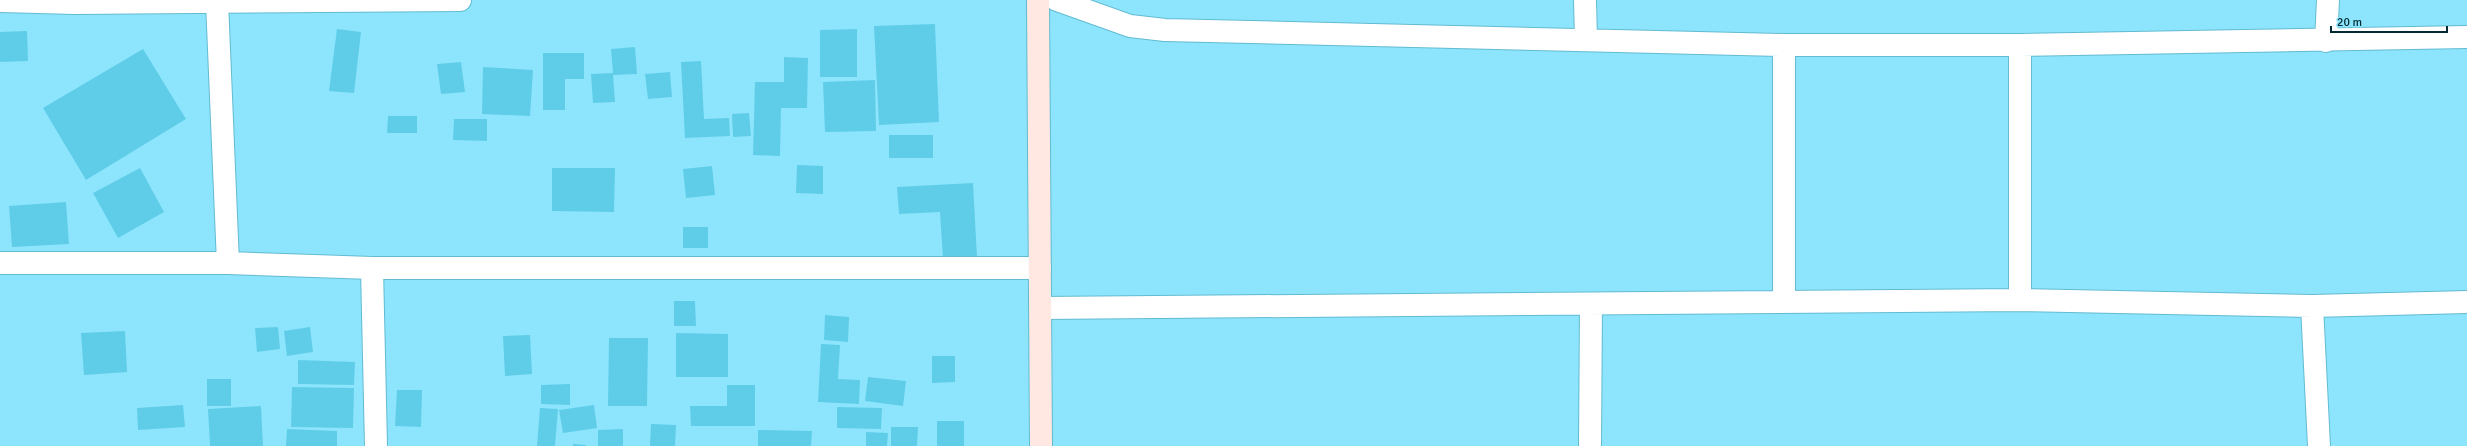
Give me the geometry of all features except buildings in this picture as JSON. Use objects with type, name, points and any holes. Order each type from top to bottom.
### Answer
[{"type":"street","points":[[0,1],[217,2],[460,0]]},
{"type":"street","points":[[1038,0],[1041,446]]},
{"type":"street","points":[[1057,0],[1130,26],[1165,30],[1784,45],[2020,45],[2326,41],[2467,37]]},
{"type":"street","points":[[1585,0],[1586,40]]},
{"type":"street","points":[[2326,41],[2328,0]]},
{"type":"street","points":[[217,2],[228,263]]},
{"type":"street","points":[[1784,45],[1784,302]]},
{"type":"street","points":[[2020,45],[2020,300]]},
{"type":"street","points":[[0,264],[228,263],[372,268],[1040,268]]},
{"type":"street","points":[[372,268],[376,446]]},
{"type":"street","points":[[1041,308],[2020,300],[2312,306],[2467,302]]},
{"type":"street","points":[[1590,446],[1591,304]]},
{"type":"street","points":[[2312,306],[2319,446]]}]
